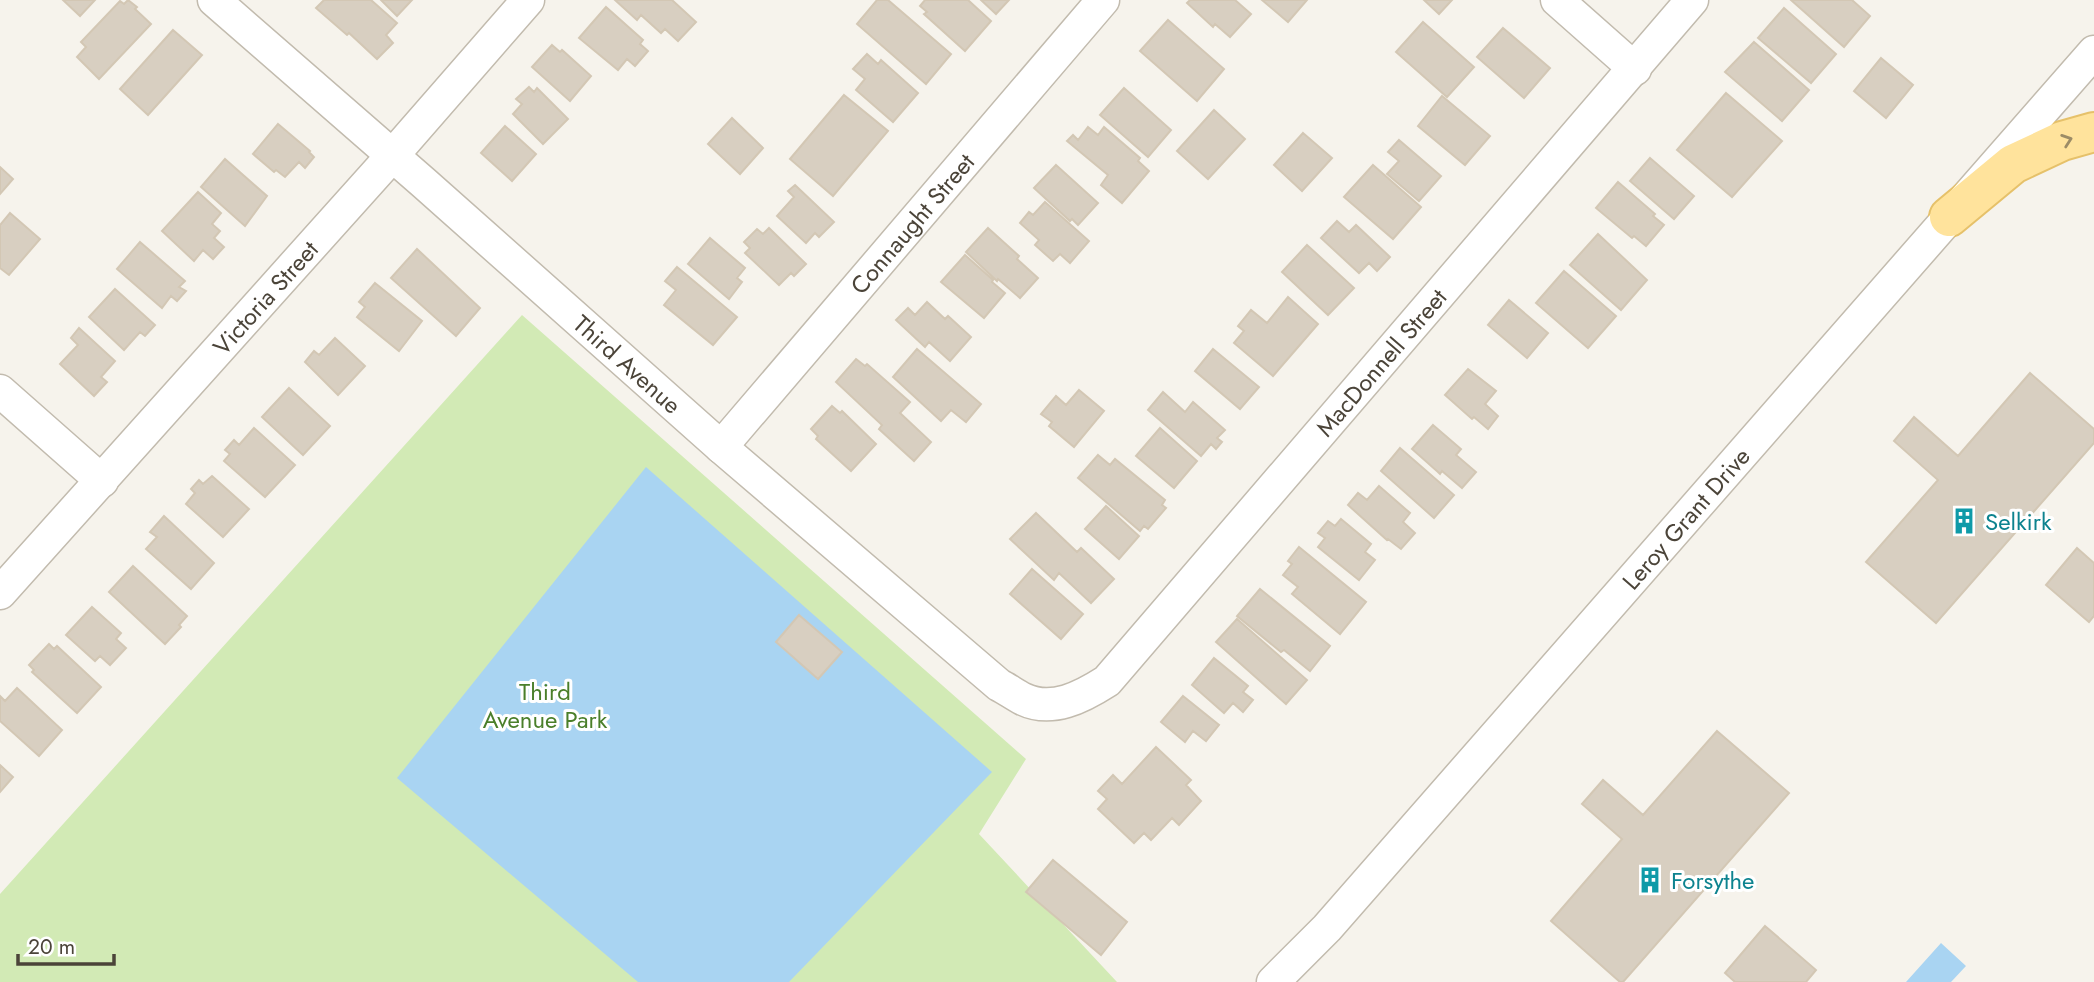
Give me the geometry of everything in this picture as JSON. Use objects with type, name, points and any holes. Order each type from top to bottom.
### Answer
[{"type":"main road","points":[[1949,217],[2013,164],[2062,141],[2094,132]]},
{"type":"street","name":"Third Avenue","points":[[214,0],[721,447],[999,685],[1026,701],[1054,705]]},
{"type":"street","name":"Victoria Street","points":[[0,593],[392,156],[528,0]]},
{"type":"street","name":"Connaught Street","points":[[721,447],[1103,0]]},
{"type":"street","points":[[1557,0],[1635,69]]},
{"type":"street","name":"MacDonnell Street","points":[[1054,705],[1084,695],[1107,681],[1692,0]]},
{"type":"street","name":"Leroy Grant Drive","points":[[1273,982],[1328,928],[2094,52]]},
{"type":"street","points":[[0,391],[102,481]]},
{"type":"green space","name":"Third Avenue Park","points":[[522,315],[1026,759],[979,834],[1117,982],[0,982],[0,894]]},
{"type":"water","points":[[646,467],[992,772],[789,982],[638,982],[397,778]]},
{"type":"water","points":[[1941,943],[1966,966],[1951,982],[1906,982]]},
{"type":"building","points":[[63,0],[95,0],[80,16]]},
{"type":"building","points":[[128,0],[151,24],[99,79],[77,57],[86,47],[81,42],[120,1],[124,4]]},
{"type":"building","points":[[324,0],[371,0],[397,23],[386,35],[393,43],[377,59],[316,8]]},
{"type":"building","points":[[381,0],[412,0],[397,16]]},
{"type":"building","points":[[615,0],[672,0],[696,22],[678,41],[665,29],[661,33],[641,15],[637,20]]},
{"type":"building","points":[[877,0],[888,0],[951,54],[926,84],[857,24]]},
{"type":"building","points":[[925,0],[968,0],[991,21],[965,51],[924,14],[927,12],[920,6]]},
{"type":"building","points":[[981,0],[1009,0],[996,14]]},
{"type":"building","points":[[1190,0],[1235,0],[1251,14],[1230,37],[1215,24],[1213,27],[1187,3]]},
{"type":"building","points":[[1262,0],[1307,0],[1288,22]]},
{"type":"building","points":[[1424,0],[1452,0],[1439,14]]},
{"type":"building","points":[[1791,0],[1852,0],[1870,16],[1844,47]]},
{"type":"building","points":[[606,7],[643,40],[640,44],[648,51],[635,66],[627,59],[618,70],[579,38]]},
{"type":"building","points":[[1784,8],[1836,54],[1811,83],[1758,38]]},
{"type":"building","points":[[1168,20],[1224,69],[1197,101],[1140,51]]},
{"type":"building","points":[[1423,22],[1474,67],[1447,97],[1396,52]]},
{"type":"building","points":[[1503,28],[1550,68],[1524,98],[1477,57]]},
{"type":"building","points":[[173,30],[202,55],[148,115],[120,89]]},
{"type":"building","points":[[1754,42],[1809,90],[1782,121],[1725,72]]},
{"type":"building","points":[[552,45],[560,52],[562,50],[591,76],[570,101],[532,67]]},
{"type":"building","points":[[867,54],[878,64],[881,60],[918,93],[893,122],[856,90],[865,79],[853,69]]},
{"type":"building","points":[[1881,58],[1913,85],[1886,118],[1854,91]]},
{"type":"building","points":[[529,87],[534,92],[537,88],[568,119],[543,144],[513,114],[522,104],[516,99]]},
{"type":"building","points":[[1124,88],[1171,130],[1148,157],[1100,115]]},
{"type":"building","points":[[1726,93],[1782,141],[1732,197],[1677,150]]},
{"type":"building","points":[[844,95],[888,131],[833,196],[790,159]]},
{"type":"building","points":[[1442,96],[1490,136],[1465,165],[1418,126]]},
{"type":"building","points":[[1214,110],[1245,139],[1208,179],[1177,151]]},
{"type":"building","points":[[732,118],[763,148],[740,174],[708,144]]},
{"type":"building","points":[[278,124],[314,157],[305,168],[299,162],[285,177],[276,170],[274,172],[253,154]]},
{"type":"building","points":[[505,126],[536,154],[512,181],[481,153]]},
{"type":"building","points":[[1088,127],[1098,135],[1104,127],[1140,158],[1138,161],[1149,171],[1122,203],[1101,185],[1108,175],[1067,141],[1073,135],[1078,140]]},
{"type":"building","points":[[1303,133],[1332,158],[1302,191],[1274,165]]},
{"type":"building","points":[[1399,140],[1441,176],[1419,201],[1387,174],[1399,161],[1388,152]]},
{"type":"building","points":[[1650,158],[1694,196],[1674,219],[1630,181]]},
{"type":"building","points":[[225,159],[267,196],[245,226],[201,187]]},
{"type":"building","points":[[1056,165],[1098,203],[1078,225],[1034,188]]},
{"type":"building","points":[[1373,165],[1421,207],[1393,239],[1344,197]]},
{"type":"building","points":[[0,167],[13,179],[0,194]]},
{"type":"building","points":[[1618,182],[1664,225],[1646,246],[1634,236],[1632,238],[1596,208]]},
{"type":"building","points":[[795,185],[834,222],[819,237],[815,233],[806,243],[777,216],[794,197],[788,191]]},
{"type":"building","points":[[198,192],[221,213],[212,224],[220,231],[214,238],[224,247],[213,259],[203,250],[194,261],[162,231]]},
{"type":"building","points":[[1045,202],[1089,241],[1070,263],[1060,254],[1053,261],[1035,245],[1039,240],[1020,223],[1029,212],[1033,215]]},
{"type":"building","points":[[10,213],[40,239],[9,275],[0,268],[0,225]]},
{"type":"building","points":[[1337,221],[1349,232],[1356,225],[1390,257],[1377,271],[1369,263],[1359,273],[1321,238]]},
{"type":"building","points":[[769,228],[806,264],[794,276],[791,273],[779,285],[745,253],[750,248],[744,242],[757,229],[763,234]]},
{"type":"building","points":[[988,228],[1019,256],[1017,259],[1038,278],[1020,298],[966,252]]},
{"type":"building","points":[[1598,234],[1647,280],[1621,310],[1570,265]]},
{"type":"building","points":[[710,238],[745,268],[737,278],[742,282],[729,299],[688,264]]},
{"type":"building","points":[[140,242],[185,281],[179,287],[186,291],[177,301],[171,296],[162,308],[117,269]]},
{"type":"building","points":[[1307,245],[1354,288],[1328,315],[1282,272]]},
{"type":"building","points":[[417,249],[480,308],[456,336],[391,278]]},
{"type":"building","points":[[965,255],[1005,293],[984,318],[941,282]]},
{"type":"building","points":[[677,267],[737,317],[713,345],[664,305],[676,290],[665,281]]},
{"type":"building","points":[[1564,271],[1616,316],[1588,348],[1536,303]]},
{"type":"building","points":[[375,283],[422,321],[399,351],[357,317],[365,307],[359,302]]},
{"type":"building","points":[[115,289],[155,325],[145,336],[140,332],[124,350],[89,317]]},
{"type":"building","points":[[1288,297],[1318,324],[1273,376],[1234,343],[1244,331],[1238,326],[1251,310],[1267,323]]},
{"type":"building","points":[[1509,300],[1548,333],[1527,358],[1488,325]]},
{"type":"building","points":[[927,302],[945,319],[948,316],[971,337],[950,361],[929,342],[925,347],[896,320],[908,308],[915,315]]},
{"type":"building","points":[[79,328],[115,361],[101,377],[107,382],[94,396],[60,364],[78,345],[71,338]]},
{"type":"building","points":[[335,338],[365,366],[338,395],[305,362],[314,351],[319,355]]},
{"type":"building","points":[[917,349],[981,404],[966,422],[951,410],[941,421],[893,377]]},
{"type":"building","points":[[1213,349],[1259,387],[1240,409],[1195,371]]},
{"type":"building","points":[[856,359],[865,366],[867,364],[910,402],[900,413],[931,442],[914,461],[879,429],[882,425],[836,382]]},
{"type":"building","points":[[1468,369],[1496,391],[1485,404],[1498,416],[1488,429],[1445,395]]},
{"type":"building","name":"Selkirk","points":[[2030,373],[2094,429],[2094,443],[1936,623],[1866,562],[1938,480],[1894,441],[1914,417],[1958,456]]},
{"type":"building","points":[[289,388],[330,426],[303,455],[262,417]]},
{"type":"building","points":[[1079,390],[1104,411],[1074,447],[1049,426],[1052,422],[1041,414],[1056,396],[1066,405]]},
{"type":"building","points":[[1163,392],[1185,412],[1193,402],[1225,430],[1217,438],[1222,442],[1216,449],[1211,444],[1201,456],[1148,410]]},
{"type":"building","points":[[832,406],[840,413],[842,411],[876,444],[851,471],[816,439],[818,436],[811,429]]},
{"type":"building","points":[[1433,425],[1461,449],[1456,455],[1476,472],[1462,488],[1442,471],[1440,474],[1412,449]]},
{"type":"building","points":[[254,428],[295,465],[265,497],[224,461],[230,454],[225,450],[234,440],[239,445]]},
{"type":"building","points":[[1160,428],[1197,461],[1174,488],[1136,456]]},
{"type":"building","points":[[1400,448],[1454,495],[1434,518],[1381,471]]},
{"type":"building","points":[[1098,455],[1110,465],[1115,459],[1165,500],[1162,505],[1166,508],[1148,529],[1144,526],[1140,531],[1078,478]]},
{"type":"building","points":[[212,476],[249,509],[223,537],[186,504],[195,493],[191,489],[199,480],[203,484]]},
{"type":"building","points":[[1379,486],[1410,513],[1403,522],[1415,533],[1401,549],[1348,505],[1358,493],[1367,500]]},
{"type":"building","points":[[1106,506],[1139,536],[1119,559],[1085,529]]},
{"type":"building","points":[[1036,513],[1077,552],[1081,548],[1114,579],[1091,603],[1059,573],[1054,580],[1010,539]]},
{"type":"building","points":[[164,516],[214,563],[191,589],[146,549],[157,537],[150,532]]},
{"type":"building","points":[[1341,519],[1371,544],[1365,552],[1375,560],[1359,580],[1318,547],[1325,538],[1318,533],[1328,521],[1335,526]]},
{"type":"building","points":[[1299,547],[1366,602],[1340,634],[1292,594],[1298,587],[1283,575],[1292,564],[1288,561]]},
{"type":"building","points":[[2077,548],[2094,563],[2094,616],[2089,622],[2046,585]]},
{"type":"building","points":[[133,566],[187,616],[165,644],[109,592]]},
{"type":"building","points":[[1032,569],[1083,614],[1061,639],[1010,594]]},
{"type":"building","points":[[1260,589],[1330,646],[1310,671],[1284,650],[1281,652],[1237,616]]},
{"type":"building","points":[[92,607],[121,633],[116,639],[126,648],[110,665],[100,656],[95,661],[66,635]]},
{"type":"building","points":[[799,615],[842,652],[818,679],[776,642]]},
{"type":"building","points":[[1237,619],[1307,680],[1286,704],[1216,642]]},
{"type":"building","points":[[49,644],[54,649],[57,646],[101,687],[77,713],[32,672],[34,670],[29,665]]},
{"type":"building","points":[[1214,658],[1248,686],[1243,692],[1253,700],[1243,712],[1233,703],[1224,713],[1192,685]]},
{"type":"building","points":[[17,688],[62,730],[39,756],[0,721],[0,696],[5,701]]},
{"type":"building","points":[[1183,696],[1219,725],[1206,741],[1193,731],[1185,742],[1161,722]]},
{"type":"building","name":"Forsythe","points":[[1717,731],[1789,793],[1623,982],[1620,982],[1551,921],[1622,839],[1582,804],[1603,780],[1643,815]]},
{"type":"building","points":[[1156,747],[1191,780],[1186,785],[1201,801],[1179,825],[1172,818],[1151,840],[1144,833],[1134,843],[1098,809],[1107,799],[1098,791],[1113,775],[1122,784]]},
{"type":"building","points":[[0,765],[13,777],[0,792]]},
{"type":"building","points":[[1053,860],[1127,922],[1101,955],[1026,892]]},
{"type":"building","points":[[1765,926],[1816,970],[1806,982],[1735,982],[1725,973]]},
{"type":"place","name":"Selkirk","points":[[1964,521]]},
{"type":"place","name":"Forsythe","points":[[1650,880]]}]
